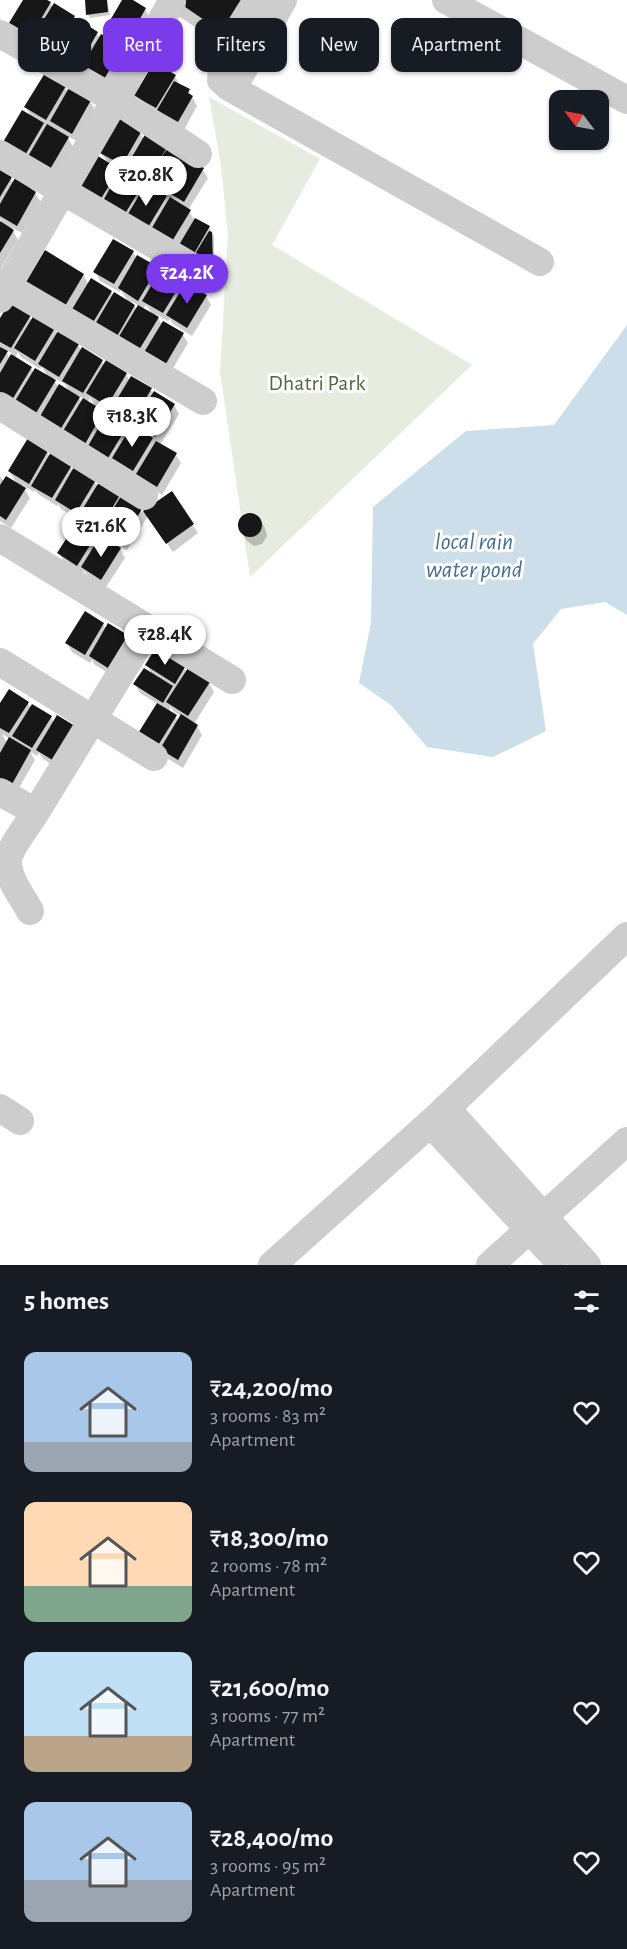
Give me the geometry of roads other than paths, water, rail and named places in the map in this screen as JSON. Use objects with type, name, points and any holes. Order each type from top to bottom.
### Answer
[{"type":"street","points":[[257,0],[221,67],[220,80],[540,262]]},
{"type":"street","points":[[229,87],[235,84],[283,0]]},
{"type":"street","points":[[446,0],[627,100]]},
{"type":"street","points":[[163,4],[116,100],[3,289],[203,401]]},
{"type":"street","points":[[0,34],[116,100],[198,154]]},
{"type":"street","points":[[0,154],[213,279]]},
{"type":"street","points":[[0,405],[144,496]]},
{"type":"street","points":[[0,538],[232,680]]},
{"type":"street","points":[[30,911],[12,877],[7,862],[12,850],[147,629]]},
{"type":"street","points":[[0,662],[154,757]]},
{"type":"street","points":[[0,792],[36,812]]},
{"type":"street","points":[[272,1265],[438,1116],[627,936]]},
{"type":"street","points":[[438,1116],[537,1223],[587,1265]]},
{"type":"street","points":[[490,1265],[627,1141]]},
{"type":"street","points":[[537,1223],[563,1265]]},
{"type":"water","name":"local rain water pond","points":[[627,325],[627,615],[605,602],[561,609],[533,644],[546,731],[493,757],[427,747],[391,705],[359,683],[371,623],[373,507],[466,431],[554,425]]},
{"type":"park label","name":"Dhatri Park","points":[[317,383]]}]
